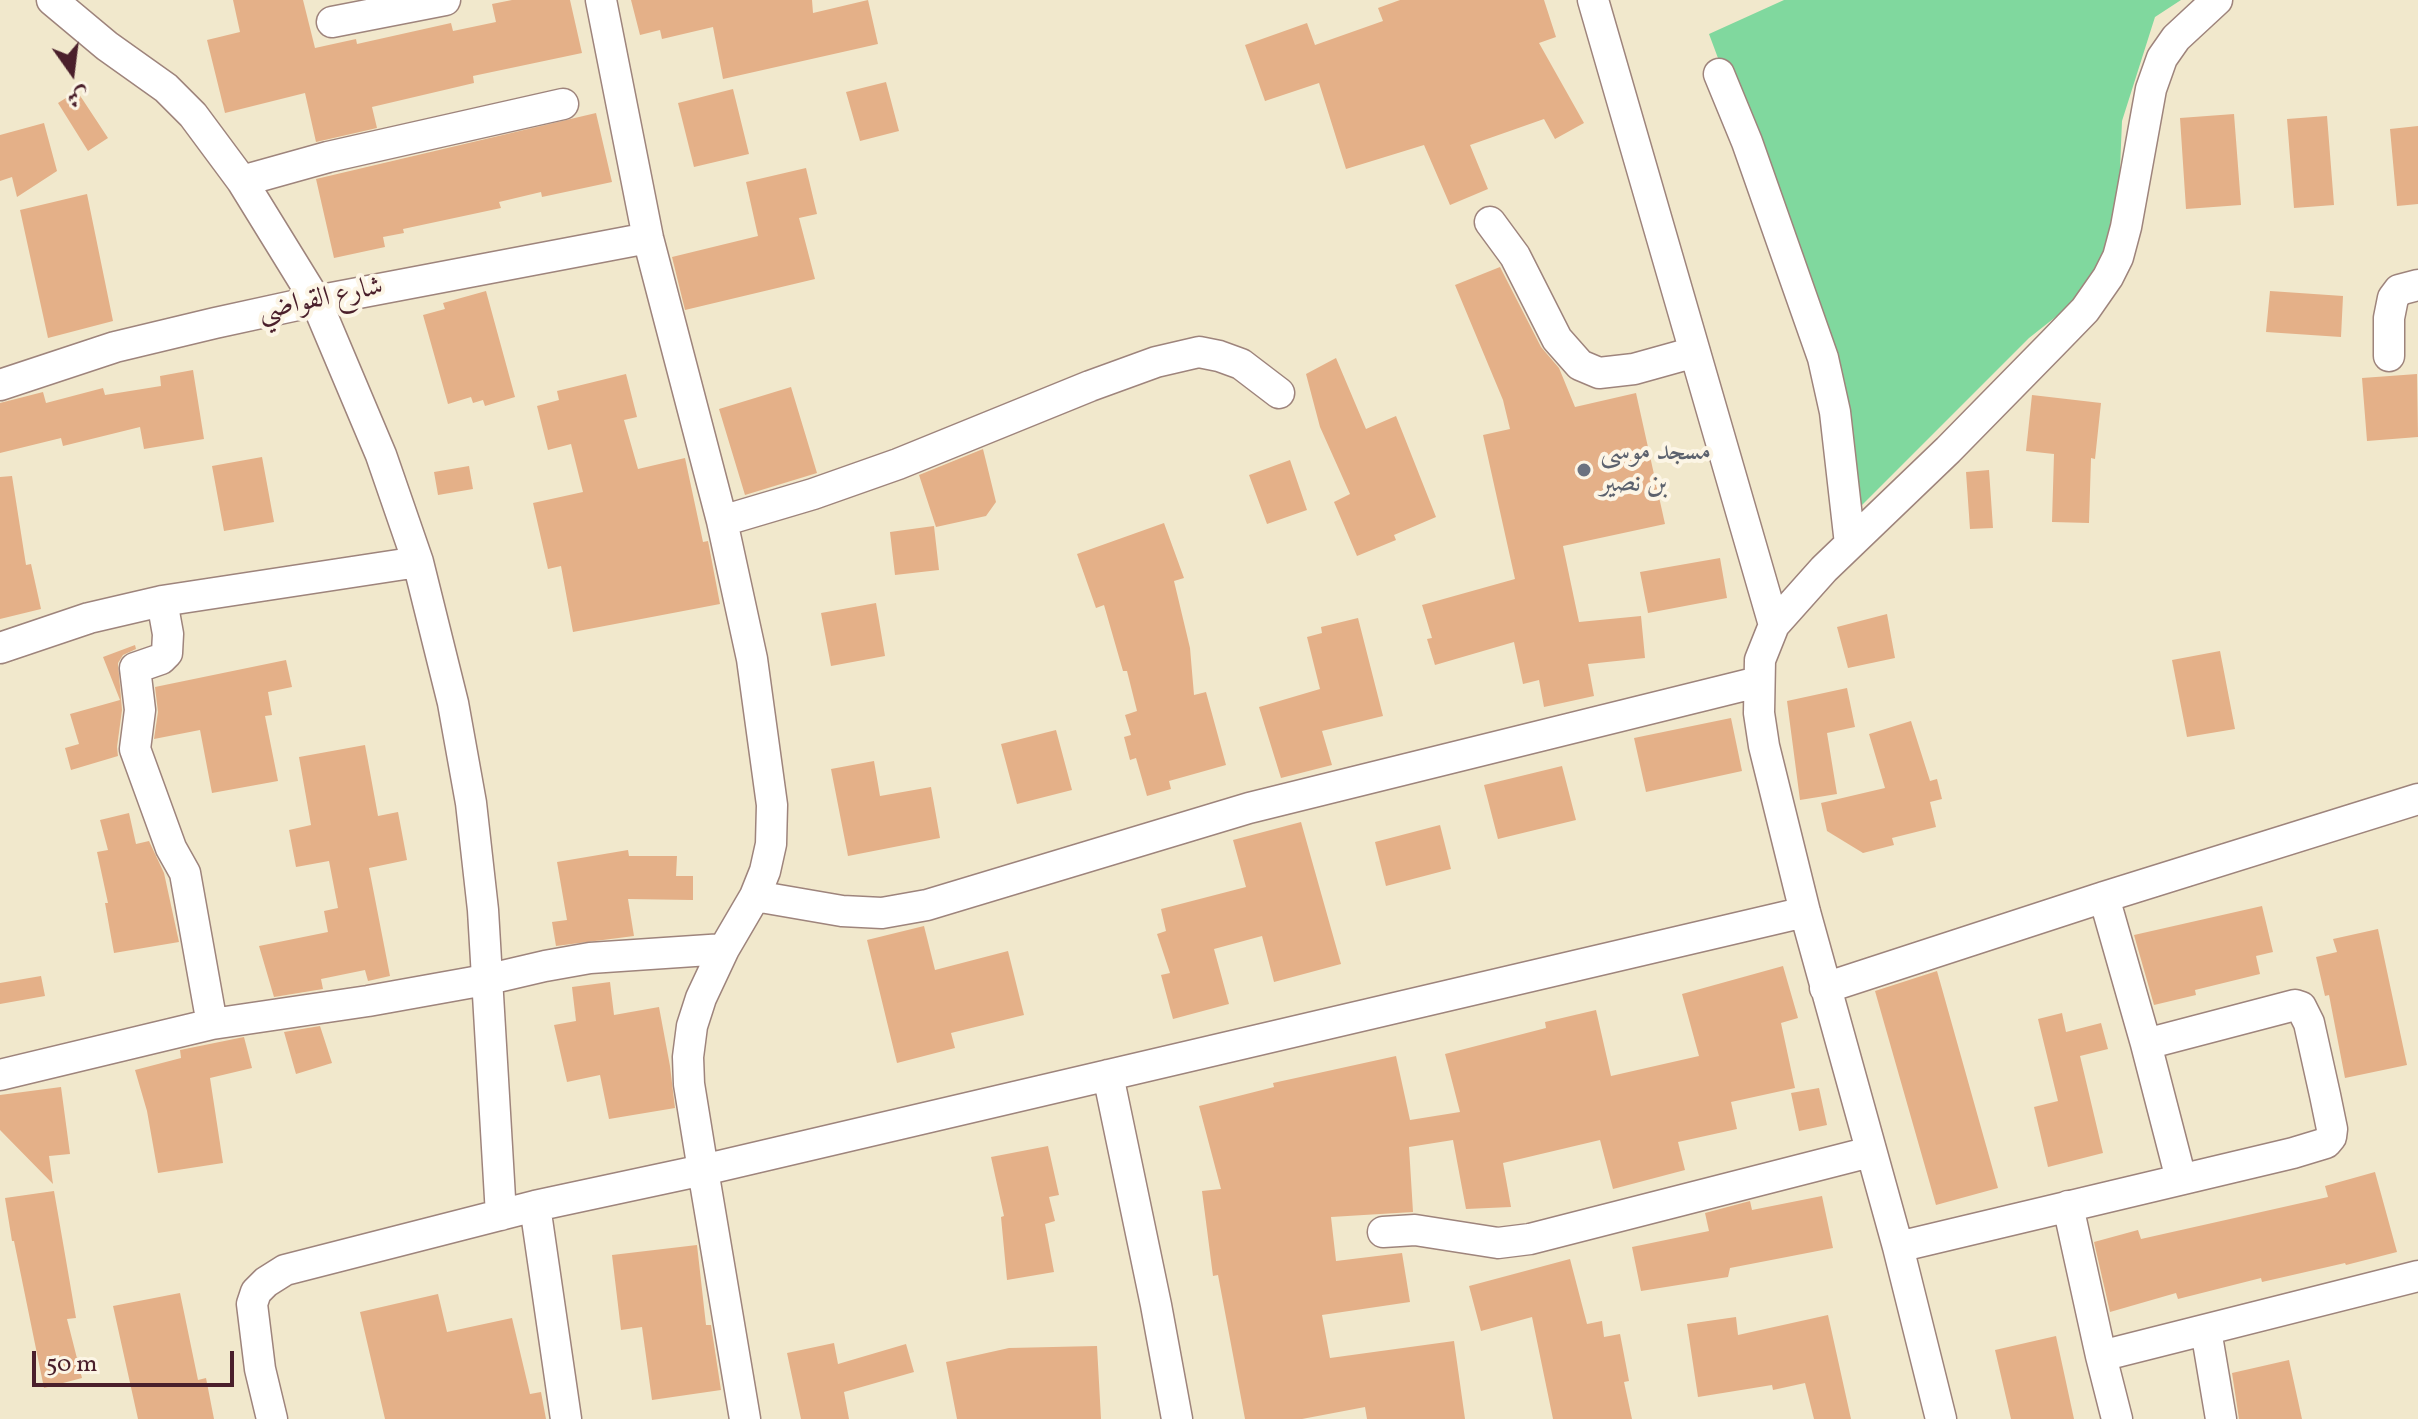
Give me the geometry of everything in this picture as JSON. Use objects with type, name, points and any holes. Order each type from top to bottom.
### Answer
[{"type":"street","points":[[52,0],[107,46],[166,88],[193,115],[242,181],[316,301],[381,455],[418,562],[453,703],[471,803],[483,910],[501,1215]]},
{"type":"street","points":[[332,22],[445,0]]},
{"type":"street","points":[[601,0],[648,238],[722,521],[752,659],[772,805],[771,844],[765,871],[701,998],[692,1026],[688,1057],[689,1084],[745,1419]]},
{"type":"street","points":[[1593,0],[1774,625]]},
{"type":"street","points":[[1941,1419],[1898,1247],[1805,912],[1764,746],[1758,682],[1760,660],[1774,625],[1850,544],[2085,310],[2108,277],[2118,257],[2126,227],[2151,89],[2162,58],[2176,38],[2217,0]]},
{"type":"street","points":[[1719,74],[1747,142],[1823,358],[1835,412],[1850,544]]},
{"type":"street","points":[[242,181],[328,157],[563,104]]},
{"type":"street","points":[[1490,222],[1515,256],[1557,339],[1580,365],[1599,373],[1634,369],[1695,352]]},
{"type":"street","name":"شارع القواضي","points":[[0,385],[115,347],[316,301],[648,238]]},
{"type":"street","points":[[2389,356],[2389,318],[2393,298],[2399,290],[2418,285]]},
{"type":"street","points":[[722,521],[898,464],[1090,386],[1199,352],[1241,364],[1279,393]]},
{"type":"street","points":[[0,648],[89,618],[162,601],[418,562]]},
{"type":"street","points":[[162,601],[169,641],[167,653],[161,659],[135,668],[140,710],[135,749],[171,848],[185,873],[212,1024]]},
{"type":"street","points":[[755,896],[842,911],[882,913],[915,908],[1249,808],[1758,682]]},
{"type":"street","points":[[1825,988],[2418,799]]},
{"type":"street","points":[[2104,897],[2181,1179]]},
{"type":"street","points":[[272,1419],[260,1369],[252,1304],[256,1292],[285,1270],[535,1206],[703,1170],[1805,912]]},
{"type":"street","points":[[0,1075],[212,1024],[485,980],[590,958],[724,949]]},
{"type":"street","points":[[1898,1247],[2303,1150],[2326,1143],[2331,1137],[2332,1129],[2309,1023],[2301,1007],[2295,1005],[2146,1044]]},
{"type":"street","points":[[1108,1075],[1177,1419]]},
{"type":"street","points":[[1383,1232],[1415,1230],[1498,1243],[1530,1239],[1870,1152]]},
{"type":"street","points":[[535,1206],[566,1419]]},
{"type":"street","points":[[2068,1206],[2117,1419]]},
{"type":"street","points":[[2101,1356],[2418,1276]]},
{"type":"street","points":[[2206,1330],[2221,1419]]},
{"type":"green space","points":[[1784,0],[2181,0],[2155,17],[2122,121],[2118,217],[2096,275],[2072,304],[2029,338],[1857,510],[1765,184],[1709,34]]},
{"type":"building","points":[[233,0],[303,0],[315,48],[356,39],[357,44],[451,23],[453,31],[496,22],[492,4],[512,0],[570,0],[582,53],[473,76],[474,83],[372,107],[377,128],[316,142],[305,93],[225,113],[207,40],[240,32]]},
{"type":"building","points":[[631,0],[812,0],[813,13],[868,0],[878,44],[723,79],[713,27],[662,39],[660,30],[640,35]]},
{"type":"building","points":[[1400,0],[1544,0],[1556,37],[1539,43],[1584,123],[1555,139],[1544,119],[1470,145],[1488,189],[1450,205],[1424,145],[1346,169],[1319,83],[1265,101],[1245,45],[1307,23],[1315,45],[1383,21],[1378,8]]},
{"type":"building","points":[[886,82],[899,131],[860,141],[846,92]]},
{"type":"building","points":[[733,89],[749,154],[694,167],[678,103]]},
{"type":"building","points":[[77,91],[108,138],[88,151],[58,103]]},
{"type":"building","points":[[596,113],[612,182],[542,197],[541,192],[499,202],[501,208],[403,229],[404,233],[383,237],[385,247],[334,258],[316,179]]},
{"type":"building","points":[[2234,114],[2241,205],[2186,209],[2180,118]]},
{"type":"building","points":[[2327,116],[2334,205],[2294,208],[2287,119]]},
{"type":"building","points":[[44,123],[57,171],[17,197],[12,177],[0,181],[0,135]]},
{"type":"building","points":[[2418,126],[2418,204],[2397,206],[2390,129]]},
{"type":"building","points":[[806,168],[817,214],[799,218],[815,279],[685,310],[672,257],[758,236],[746,182]]},
{"type":"building","points":[[87,194],[113,321],[48,338],[20,210]]},
{"type":"building","points":[[1500,267],[1541,347],[1559,368],[1575,407],[1636,393],[1665,524],[1563,546],[1579,622],[1641,616],[1645,658],[1588,664],[1594,696],[1544,707],[1539,680],[1523,684],[1514,642],[1435,665],[1427,639],[1432,638],[1422,605],[1515,579],[1483,435],[1510,429],[1503,400],[1455,285]]},
{"type":"building","points":[[486,291],[515,397],[485,406],[483,400],[473,403],[471,397],[448,404],[423,315],[445,309],[443,303]]},
{"type":"building","points":[[2270,291],[2343,296],[2341,337],[2266,332]]},
{"type":"building","points":[[1336,358],[1366,429],[1396,416],[1436,517],[1394,535],[1396,540],[1357,556],[1334,502],[1350,494],[1320,427],[1306,374]]},
{"type":"building","points":[[193,370],[204,439],[144,449],[140,427],[63,446],[61,438],[0,453],[0,403],[43,392],[46,403],[103,388],[105,395],[161,386],[160,376]]},
{"type":"building","points":[[626,374],[637,417],[624,420],[638,469],[685,458],[703,542],[708,541],[720,604],[573,632],[561,566],[548,569],[533,503],[583,492],[571,444],[548,450],[537,406],[559,400],[557,391]]},
{"type":"building","points":[[2417,374],[2418,437],[2367,441],[2362,378]]},
{"type":"building","points":[[791,387],[817,473],[745,495],[719,409]]},
{"type":"building","points":[[2032,395],[2101,403],[2095,459],[2091,458],[2089,523],[2052,522],[2054,454],[2026,451]]},
{"type":"building","points":[[983,449],[996,502],[986,516],[936,527],[919,475]]},
{"type":"building","points":[[262,457],[274,522],[224,531],[212,466]]},
{"type":"building","points":[[1290,460],[1307,510],[1267,524],[1249,475]]},
{"type":"building","points":[[469,466],[473,489],[438,495],[434,472]]},
{"type":"building","points":[[1989,470],[1993,528],[1970,529],[1966,472]]},
{"type":"building","points":[[12,476],[26,565],[31,564],[41,609],[0,619],[0,477]]},
{"type":"building","points":[[1164,523],[1184,578],[1174,581],[1190,648],[1194,695],[1206,692],[1226,765],[1169,781],[1171,789],[1147,796],[1136,758],[1130,760],[1124,737],[1131,735],[1125,715],[1137,711],[1127,671],[1123,671],[1104,605],[1096,608],[1077,554]]},
{"type":"building","points":[[934,526],[939,570],[895,575],[890,532]]},
{"type":"building","points":[[1720,558],[1727,598],[1648,613],[1640,572]]},
{"type":"building","points":[[876,603],[885,656],[831,666],[821,613]]},
{"type":"building","points":[[1887,614],[1895,658],[1848,668],[1837,627]]},
{"type":"building","points":[[1358,618],[1383,716],[1322,731],[1332,765],[1281,778],[1259,707],[1320,689],[1307,637],[1322,633],[1321,627]]},
{"type":"building","points":[[135,645],[136,649],[123,655],[118,663],[122,710],[118,756],[71,770],[65,748],[79,744],[70,714],[120,700],[103,657]]},
{"type":"building","points":[[2220,651],[2235,729],[2187,737],[2172,660]]},
{"type":"building","points":[[286,660],[292,687],[268,692],[272,715],[265,716],[278,781],[212,793],[200,730],[154,739],[158,712],[155,687]]},
{"type":"building","points":[[1847,688],[1855,727],[1827,733],[1837,794],[1800,800],[1787,701]]},
{"type":"building","points":[[1731,718],[1742,771],[1646,792],[1634,738]]},
{"type":"building","points":[[1911,721],[1930,781],[1937,779],[1942,799],[1930,802],[1936,827],[1892,838],[1894,845],[1863,853],[1827,831],[1821,803],[1885,788],[1869,734]]},
{"type":"building","points":[[1056,730],[1072,790],[1017,804],[1001,744]]},
{"type":"building","points":[[365,745],[378,816],[398,812],[407,860],[369,868],[390,976],[368,981],[365,970],[321,979],[323,989],[274,997],[259,946],[328,932],[324,911],[338,908],[329,861],[296,867],[289,830],[311,825],[299,757]]},
{"type":"building","points":[[874,761],[880,796],[931,787],[940,838],[848,856],[831,769]]},
{"type":"building","points":[[1562,766],[1576,820],[1498,839],[1484,785]]},
{"type":"building","points":[[129,813],[136,844],[149,841],[164,873],[179,942],[114,953],[97,852],[108,850],[100,820]]},
{"type":"building","points":[[1301,822],[1341,964],[1274,982],[1262,936],[1214,949],[1229,1004],[1173,1019],[1161,975],[1170,973],[1157,934],[1166,931],[1161,909],[1246,887],[1233,840]]},
{"type":"building","points":[[1440,825],[1451,869],[1386,886],[1375,842]]},
{"type":"building","points":[[628,850],[629,856],[677,856],[676,876],[693,876],[693,900],[628,899],[634,936],[556,946],[552,922],[567,920],[557,862]]},
{"type":"building","points":[[2262,906],[2273,952],[2256,956],[2260,974],[2195,990],[2196,995],[2154,1005],[2134,935]]},
{"type":"building","points":[[924,926],[935,970],[1008,951],[1024,1015],[951,1033],[955,1048],[897,1063],[867,940]]},
{"type":"building","points":[[2378,929],[2407,1065],[2345,1078],[2329,995],[2325,996],[2316,957],[2337,952],[2333,939]]},
{"type":"building","points":[[1783,966],[1798,1018],[1781,1023],[1795,1088],[1731,1102],[1737,1129],[1678,1142],[1685,1170],[1613,1189],[1600,1140],[1503,1163],[1511,1207],[1466,1209],[1453,1140],[1409,1147],[1413,1212],[1331,1217],[1336,1261],[1402,1253],[1410,1302],[1322,1315],[1330,1358],[1454,1341],[1465,1419],[1367,1419],[1365,1407],[1302,1419],[1245,1419],[1218,1275],[1213,1276],[1202,1191],[1221,1189],[1199,1106],[1274,1087],[1273,1083],[1396,1056],[1410,1120],[1460,1112],[1445,1054],[1546,1028],[1545,1022],[1596,1010],[1611,1076],[1699,1056],[1682,994]]},
{"type":"building","points":[[1937,971],[1998,1188],[1936,1205],[1875,991]]},
{"type":"building","points":[[41,976],[45,996],[0,1004],[0,983]]},
{"type":"building","points":[[610,982],[614,1015],[659,1007],[675,1108],[609,1119],[600,1075],[567,1082],[554,1025],[576,1021],[572,987]]},
{"type":"building","points":[[2062,1013],[2066,1032],[2101,1023],[2108,1049],[2080,1056],[2103,1153],[2048,1167],[2034,1107],[2058,1101],[2038,1019]]},
{"type":"building","points":[[320,1026],[332,1063],[296,1074],[284,1032]]},
{"type":"building","points":[[244,1037],[252,1068],[210,1078],[223,1163],[158,1173],[147,1111],[135,1070],[181,1058],[180,1050]]},
{"type":"building","points":[[61,1087],[70,1154],[49,1156],[53,1184],[0,1130],[0,1095]]},
{"type":"building","points":[[1819,1088],[1827,1125],[1799,1131],[1791,1093]]},
{"type":"building","points":[[1048,1146],[1059,1195],[1049,1197],[1055,1221],[1045,1224],[1054,1272],[1007,1280],[1001,1217],[1004,1216],[991,1157]]},
{"type":"building","points":[[2375,1172],[2397,1252],[2262,1282],[2261,1278],[2178,1299],[2176,1293],[2110,1312],[2094,1242],[2138,1230],[2141,1239],[2328,1197],[2325,1186]]},
{"type":"building","points":[[54,1191],[76,1318],[67,1319],[82,1378],[44,1388],[5,1198]]},
{"type":"building","points":[[1822,1196],[1833,1248],[1730,1268],[1728,1277],[1641,1291],[1632,1247],[1709,1231],[1705,1213],[1750,1201],[1752,1210]]},
{"type":"building","points":[[697,1245],[706,1325],[711,1325],[721,1390],[652,1400],[642,1327],[621,1330],[612,1255]]},
{"type":"building","points":[[1570,1259],[1587,1324],[1602,1321],[1604,1337],[1620,1334],[1629,1381],[1624,1382],[1632,1419],[1553,1419],[1532,1317],[1481,1331],[1469,1286]]},
{"type":"building","points":[[180,1293],[198,1380],[206,1378],[214,1419],[138,1419],[113,1306]]},
{"type":"building","points":[[438,1294],[447,1332],[512,1318],[530,1394],[541,1392],[546,1419],[385,1419],[360,1312]]},
{"type":"building","points":[[1828,1315],[1851,1419],[1814,1419],[1805,1383],[1773,1390],[1772,1385],[1698,1397],[1687,1324],[1736,1317],[1738,1335]]},
{"type":"building","points":[[2056,1336],[2074,1419],[2011,1419],[1995,1350]]},
{"type":"building","points":[[834,1343],[838,1364],[906,1344],[914,1372],[844,1392],[849,1419],[801,1419],[787,1353]]},
{"type":"building","points":[[1097,1346],[1101,1419],[957,1419],[946,1362],[1009,1348]]},
{"type":"building","points":[[2289,1360],[2302,1419],[2239,1419],[2232,1373]]},
{"type":"place","name":"مسجد موسى بن نصير","points":[[1584,470]]}]
